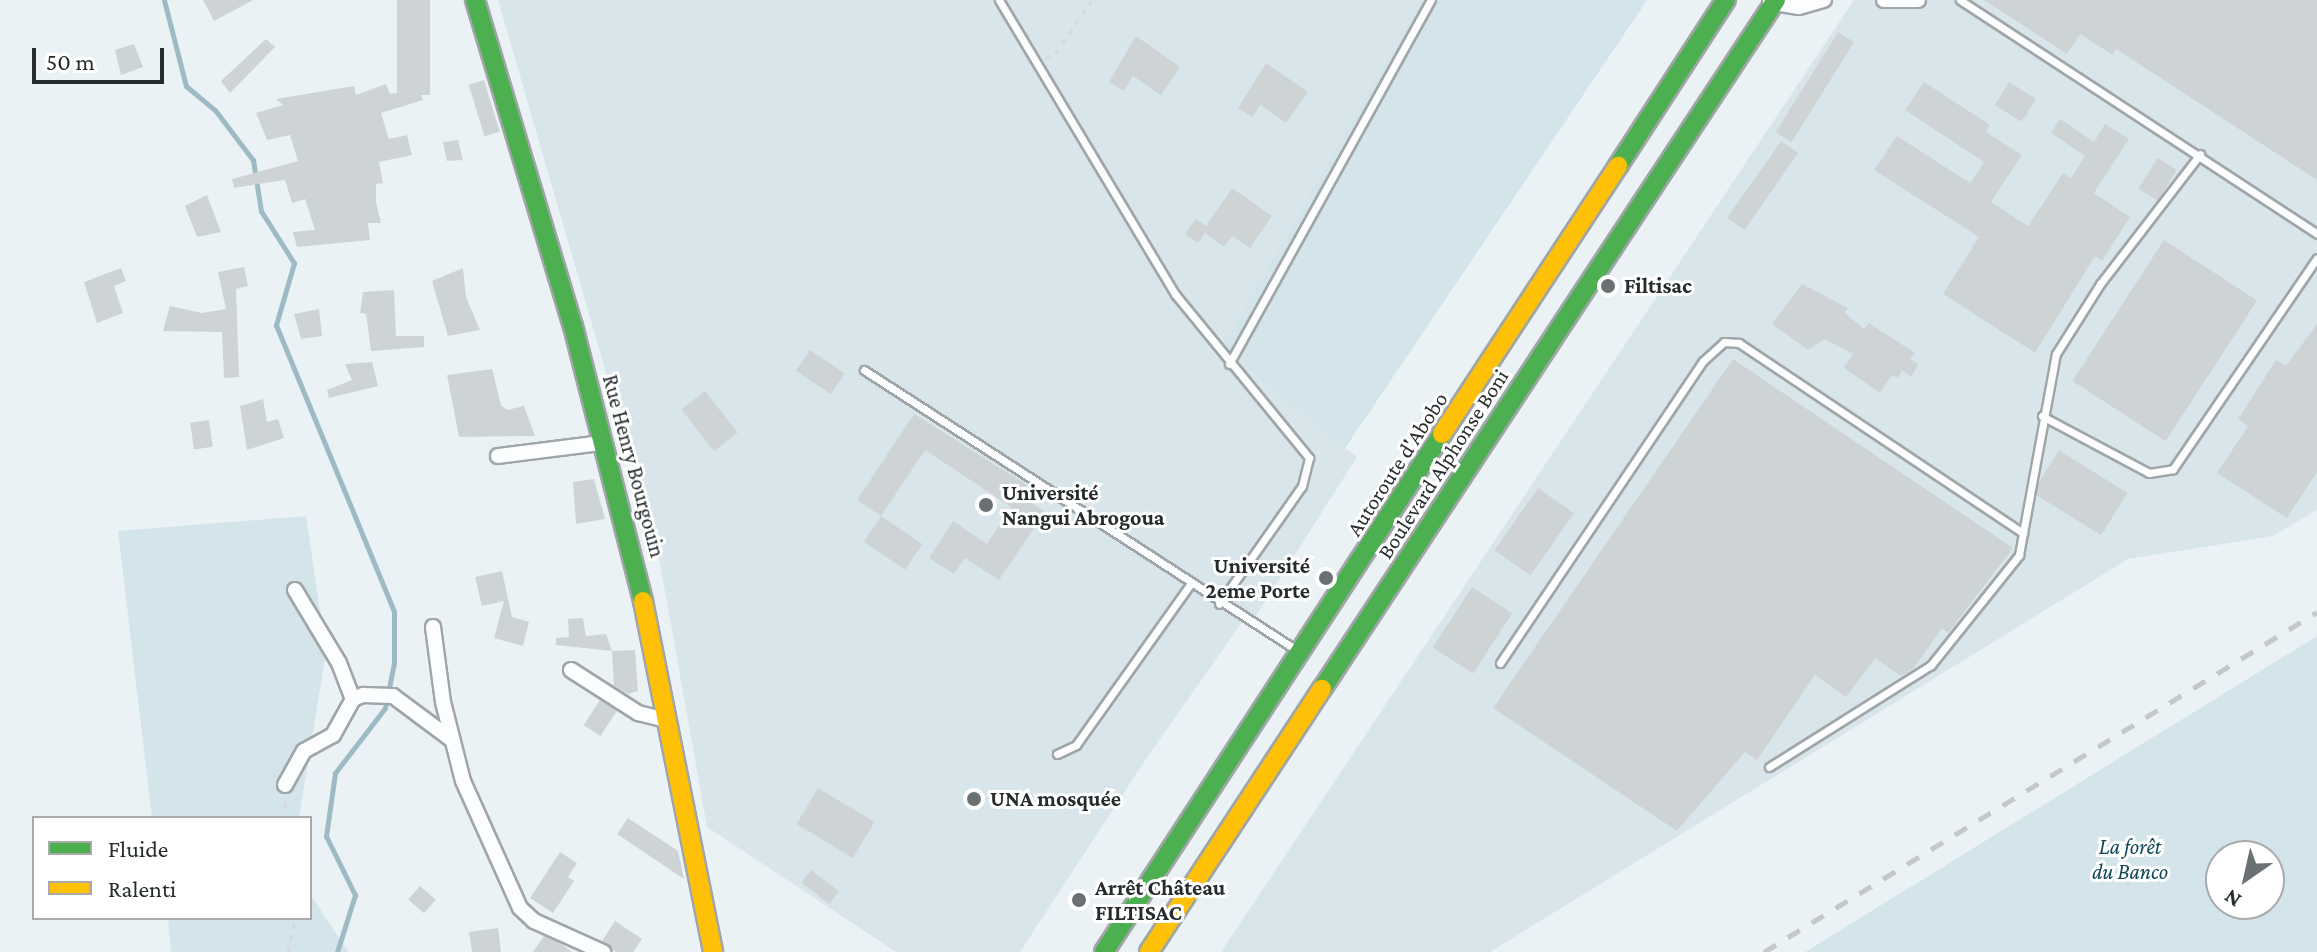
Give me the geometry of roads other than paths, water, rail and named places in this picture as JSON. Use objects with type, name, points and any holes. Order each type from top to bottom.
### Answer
[{"type":"main road","name":"Rue Henry Bourgouin","points":[[475,0],[569,311],[637,573],[713,952]]},
{"type":"main road","name":"Autoroute d'Abobo","points":[[1104,952],[1302,654],[1726,0]]},
{"type":"main road","name":"Boulevard Alphonse Boni","points":[[1149,952],[1772,1]]},
{"type":"street","points":[[1772,1],[1799,7],[1824,0]]},
{"type":"street","points":[[1884,0],[1918,0]]},
{"type":"street","points":[[498,456],[601,443]]},
{"type":"street","points":[[295,590],[358,697]]},
{"type":"street","points":[[433,627],[452,740],[484,834],[520,908],[534,921],[603,952]]},
{"type":"street","points":[[571,670],[638,713],[666,720]]},
{"type":"street","points":[[358,697],[393,696],[452,740]]},
{"type":"street","points":[[285,785],[304,751],[333,735],[358,697]]},
{"type":"lane","points":[[999,0],[1125,217],[1175,294],[1229,364],[1304,447],[1310,468],[1219,604]]},
{"type":"lane","points":[[1229,364],[1431,0]]},
{"type":"lane","points":[[1960,0],[2200,154],[2317,234]]},
{"type":"lane","points":[[1769,767],[1938,658],[2019,555],[2051,366],[2070,330],[2200,154]]},
{"type":"lane","points":[[2042,416],[2149,473],[2173,469],[2317,258]]},
{"type":"lane","points":[[1500,663],[1703,361],[1724,342],[1739,343],[2023,533]]},
{"type":"lane","points":[[864,370],[1219,604],[1254,619],[1302,654]]},
{"type":"lane","points":[[1057,754],[1076,745],[1191,583]]},
{"type":"waterway","points":[[164,0],[186,86],[215,110],[253,160],[261,211],[294,263],[276,325],[394,611],[394,663],[385,708],[335,773],[326,836],[355,895],[337,952]]},
{"type":"railway","points":[[1764,952],[2317,612]]},
{"type":"place","name":"Filtisac","points":[[1608,286]]},
{"type":"place","name":"Université Nangui Abrogoua","points":[[986,505]]},
{"type":"place","name":"Université 2eme Porte","points":[[1326,578]]},
{"type":"place","name":"UNA mosquée","points":[[974,799]]},
{"type":"place","name":"Arrêt Château FILTISAC","points":[[1079,900]]},
{"type":"park label","name":"La forêt du Banco","points":[[2130,858]]}]
